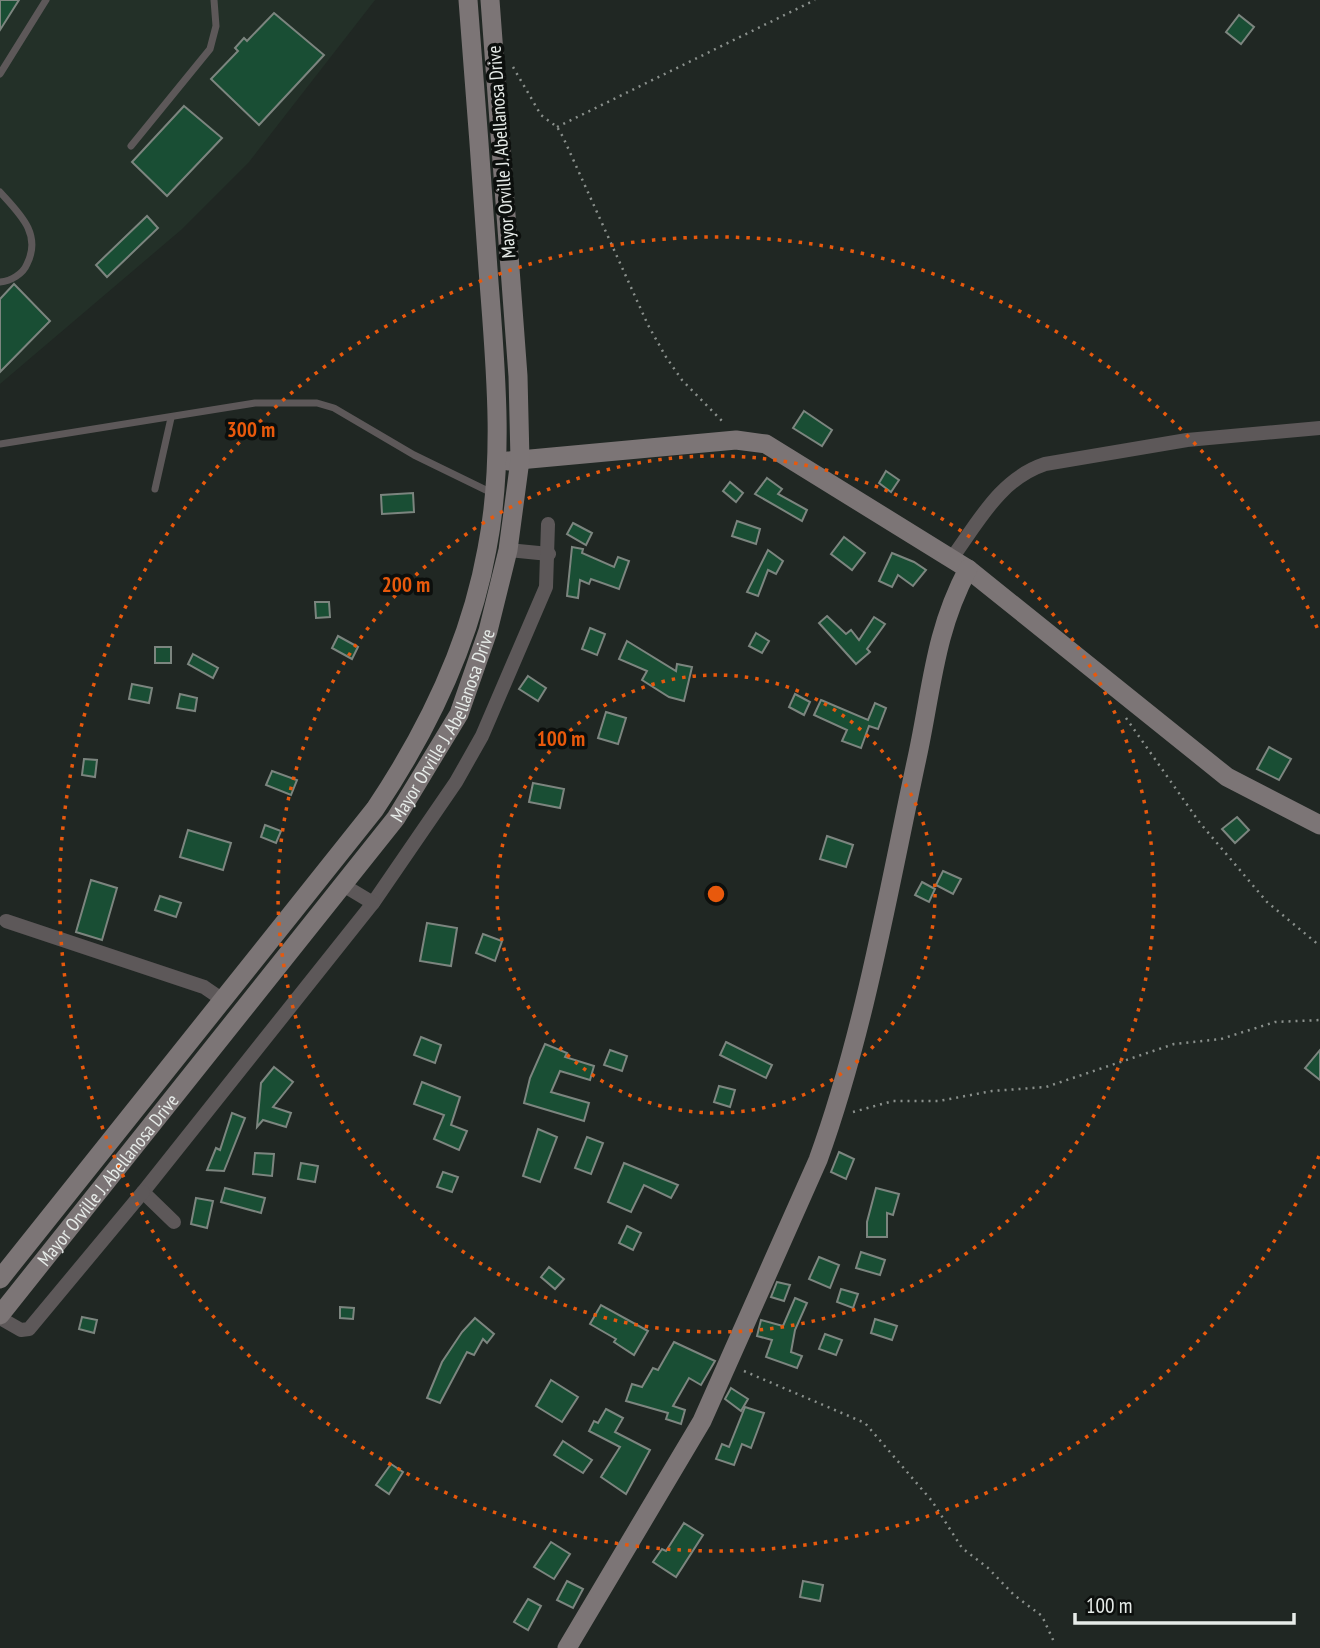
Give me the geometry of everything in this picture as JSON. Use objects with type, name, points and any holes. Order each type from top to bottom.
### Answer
[{"type":"main road","name":"Mayor Orville J. Abellanosa Drive","points":[[0,1279],[374,809],[407,761],[436,704],[468,626],[487,548],[498,461],[497,377],[468,0]]},
{"type":"main road","name":"Mayor Orville J. Abellanosa Drive","points":[[0,1316],[396,818],[459,714],[488,631],[508,550],[520,460],[518,376],[490,0]]},
{"type":"main road","points":[[498,461],[736,440],[766,444],[968,569],[1227,777],[1320,825]]},
{"type":"main road","points":[[567,1648],[670,1479],[728,1363],[818,1160],[833,1117],[880,931],[929,700],[939,636],[968,569]]},
{"type":"street","points":[[952,558],[1003,488],[1027,470],[1045,464],[1187,440],[1320,428]]},
{"type":"street","points":[[0,1316],[21,1330],[30,1329],[373,903],[456,782],[482,736],[545,587],[549,554],[548,524]]},
{"type":"street","points":[[508,550],[549,554]]},
{"type":"street","points":[[343,885],[373,903]]},
{"type":"street","points":[[6,921],[204,987],[223,1000]]},
{"type":"street","points":[[143,1192],[174,1222]]},
{"type":"lane","points":[[0,75],[28,25],[47,0]]},
{"type":"lane","points":[[131,146],[210,49],[216,26],[214,0]]},
{"type":"lane","points":[[0,192],[32,230],[34,252],[24,271],[0,282]]},
{"type":"lane","points":[[0,444],[255,403],[317,402],[494,494]]},
{"type":"lane","points":[[155,489],[171,418]]},
{"type":"path","points":[[557,127],[815,0]]},
{"type":"path","points":[[494,52],[517,71],[541,115],[557,127],[666,358],[682,380],[727,426],[736,440]]},
{"type":"path","points":[[1123,714],[1200,823],[1267,902],[1320,946]]},
{"type":"path","points":[[833,1117],[894,1101],[939,1101],[992,1091],[1046,1087],[1174,1044],[1221,1039],[1275,1022],[1320,1020]]},
{"type":"path","points":[[728,1363],[865,1423],[912,1475],[962,1548],[988,1568],[1014,1595],[1042,1616],[1055,1644]]},
{"type":"shaded area","points":[[0,0],[375,0],[249,162],[181,230],[0,384]]},
{"type":"building","points":[[0,0],[19,0],[0,30]]},
{"type":"building","points":[[274,13],[324,55],[259,125],[211,79],[238,51],[235,48],[244,38],[247,41]]},
{"type":"building","points":[[1239,15],[1254,27],[1241,44],[1226,32]]},
{"type":"building","points":[[184,106],[222,138],[167,196],[132,162]]},
{"type":"building","points":[[147,216],[158,228],[107,277],[96,265]]},
{"type":"building","points":[[14,284],[50,321],[0,372],[0,299]]},
{"type":"building","points":[[804,411],[832,430],[822,446],[793,428]]},
{"type":"building","points":[[886,471],[899,480],[891,492],[879,483]]},
{"type":"building","points":[[767,478],[782,489],[778,494],[807,510],[802,521],[755,494]]},
{"type":"building","points":[[730,482],[743,493],[736,502],[723,491]]},
{"type":"building","points":[[413,493],[414,512],[382,514],[381,495]]},
{"type":"building","points":[[737,521],[760,529],[756,544],[732,536]]},
{"type":"building","points":[[573,523],[592,533],[586,545],[567,534]]},
{"type":"building","points":[[844,537],[865,553],[852,570],[831,554]]},
{"type":"building","points":[[572,547],[583,549],[582,553],[614,567],[618,557],[629,561],[619,589],[591,579],[589,584],[580,580],[578,598],[567,596]]},
{"type":"building","points":[[768,550],[783,561],[776,574],[768,570],[758,596],[747,592]]},
{"type":"building","points":[[892,553],[926,570],[913,586],[898,575],[892,587],[879,581]]},
{"type":"building","points":[[315,602],[329,602],[330,617],[316,618]]},
{"type":"building","points":[[827,616],[846,634],[851,630],[859,640],[874,617],[885,624],[867,649],[870,652],[856,664],[819,623]]},
{"type":"building","points":[[590,628],[605,634],[597,655],[582,649]]},
{"type":"building","points":[[756,633],[769,641],[762,653],[749,646]]},
{"type":"building","points":[[338,636],[358,647],[352,659],[332,648]]},
{"type":"building","points":[[627,641],[676,671],[677,664],[692,667],[684,701],[669,697],[642,680],[647,671],[619,659]]},
{"type":"building","points":[[155,647],[171,647],[171,663],[155,663]]},
{"type":"building","points":[[193,654],[218,668],[213,678],[188,664]]},
{"type":"building","points":[[528,676],[546,688],[538,701],[519,689]]},
{"type":"building","points":[[132,684],[152,688],[149,703],[129,699]]},
{"type":"building","points":[[180,694],[197,698],[195,711],[177,708]]},
{"type":"building","points":[[795,694],[810,702],[804,715],[789,707]]},
{"type":"building","points":[[821,700],[868,720],[875,703],[886,708],[878,729],[869,726],[861,748],[842,741],[847,730],[814,715]]},
{"type":"building","points":[[606,712],[626,718],[618,744],[598,738]]},
{"type":"building","points":[[1269,747],[1291,759],[1279,780],[1257,769]]},
{"type":"building","points":[[84,759],[97,760],[95,777],[82,775]]},
{"type":"building","points":[[272,771],[297,780],[291,795],[266,785]]},
{"type":"building","points":[[533,783],[564,789],[560,808],[529,802]]},
{"type":"building","points":[[1237,817],[1249,830],[1235,843],[1222,829]]},
{"type":"building","points":[[265,825],[281,831],[276,843],[261,837]]},
{"type":"building","points":[[188,830],[231,843],[223,870],[180,857]]},
{"type":"building","points":[[827,836],[853,845],[846,867],[820,859]]},
{"type":"building","points":[[943,871],[961,879],[953,894],[936,885]]},
{"type":"building","points":[[91,880],[117,888],[102,940],[76,932]]},
{"type":"building","points":[[922,882],[935,889],[929,902],[915,895]]},
{"type":"building","points":[[160,896],[181,903],[176,917],[155,910]]},
{"type":"building","points":[[427,923],[457,928],[451,966],[420,961]]},
{"type":"building","points":[[483,934],[502,941],[495,961],[476,953]]},
{"type":"building","points":[[421,1037],[441,1045],[435,1063],[414,1055]]},
{"type":"building","points":[[726,1042],[772,1065],[766,1078],[720,1055]]},
{"type":"building","points":[[545,1044],[567,1053],[565,1057],[594,1066],[590,1080],[560,1071],[551,1092],[589,1103],[584,1121],[524,1103],[530,1078]]},
{"type":"building","points":[[610,1050],[627,1056],[622,1071],[604,1065]]},
{"type":"building","points":[[1320,1050],[1320,1080],[1305,1068]]},
{"type":"building","points":[[274,1067],[293,1082],[273,1107],[291,1113],[286,1127],[263,1120],[257,1127],[261,1083]]},
{"type":"building","points":[[422,1082],[460,1097],[451,1125],[467,1131],[459,1150],[434,1139],[444,1115],[414,1104]]},
{"type":"building","points":[[719,1086],[735,1090],[730,1107],[714,1102]]},
{"type":"building","points":[[232,1113],[245,1118],[224,1171],[207,1170],[216,1148],[220,1150]]},
{"type":"building","points":[[538,1129],[557,1137],[540,1182],[523,1176]]},
{"type":"building","points":[[587,1137],[603,1143],[591,1174],[575,1168]]},
{"type":"building","points":[[839,1152],[854,1159],[846,1179],[831,1172]]},
{"type":"building","points":[[255,1153],[274,1154],[272,1176],[253,1174]]},
{"type":"building","points":[[301,1163],[318,1166],[315,1182],[298,1179]]},
{"type":"building","points":[[624,1163],[678,1185],[671,1198],[644,1185],[631,1212],[608,1202]]},
{"type":"building","points":[[443,1172],[458,1177],[452,1192],[437,1187]]},
{"type":"building","points":[[225,1188],[265,1198],[261,1213],[221,1202]]},
{"type":"building","points":[[876,1188],[899,1194],[893,1215],[887,1213],[887,1237],[867,1237],[867,1222]]},
{"type":"building","points":[[196,1198],[213,1201],[207,1228],[191,1224]]},
{"type":"building","points":[[627,1226],[641,1233],[633,1250],[619,1243]]},
{"type":"building","points":[[861,1252],[885,1260],[880,1275],[856,1268]]},
{"type":"building","points":[[819,1257],[839,1265],[830,1288],[809,1279]]},
{"type":"building","points":[[549,1267],[564,1279],[555,1289],[541,1277]]},
{"type":"building","points":[[777,1282],[790,1285],[784,1301],[771,1297]]},
{"type":"building","points":[[841,1289],[858,1294],[853,1308],[837,1302]]},
{"type":"building","points":[[795,1298],[807,1303],[795,1330],[791,1352],[802,1356],[797,1368],[766,1357],[772,1340],[757,1336],[761,1320],[783,1326]]},
{"type":"building","points":[[601,1305],[648,1331],[634,1355],[614,1342],[616,1339],[590,1324]]},
{"type":"building","points":[[340,1307],[354,1308],[353,1319],[340,1318]]},
{"type":"building","points":[[82,1317],[97,1320],[94,1333],[79,1329]]},
{"type":"building","points":[[475,1318],[494,1334],[487,1343],[483,1339],[474,1355],[467,1352],[440,1403],[427,1398],[442,1362]]},
{"type":"building","points":[[875,1319],[897,1326],[892,1340],[871,1333]]},
{"type":"building","points":[[825,1334],[842,1340],[836,1355],[819,1349]]},
{"type":"building","points":[[674,1342],[715,1361],[701,1385],[689,1378],[673,1406],[685,1410],[681,1424],[666,1419],[668,1413],[626,1401],[632,1384],[642,1387],[653,1368],[658,1370]]},
{"type":"building","points":[[551,1380],[578,1397],[562,1422],[536,1406]]},
{"type":"building","points":[[731,1388],[748,1399],[741,1411],[725,1399]]},
{"type":"building","points":[[745,1407],[764,1413],[751,1448],[742,1444],[734,1465],[716,1459],[722,1444],[729,1447]]},
{"type":"building","points":[[606,1409],[623,1418],[615,1432],[650,1450],[626,1494],[601,1477],[620,1447],[589,1431],[594,1421],[598,1423]]},
{"type":"building","points":[[563,1441],[592,1460],[583,1473],[554,1455]]},
{"type":"building","points":[[391,1464],[403,1472],[389,1494],[376,1485]]},
{"type":"building","points":[[684,1523],[703,1535],[676,1577],[653,1562],[662,1549],[666,1551]]},
{"type":"building","points":[[551,1542],[570,1554],[554,1579],[534,1567]]},
{"type":"building","points":[[567,1581],[583,1589],[573,1608],[557,1600]]},
{"type":"building","points":[[803,1581],[823,1585],[820,1601],[800,1597]]},
{"type":"building","points":[[528,1599],[541,1606],[528,1630],[514,1622]]}]
